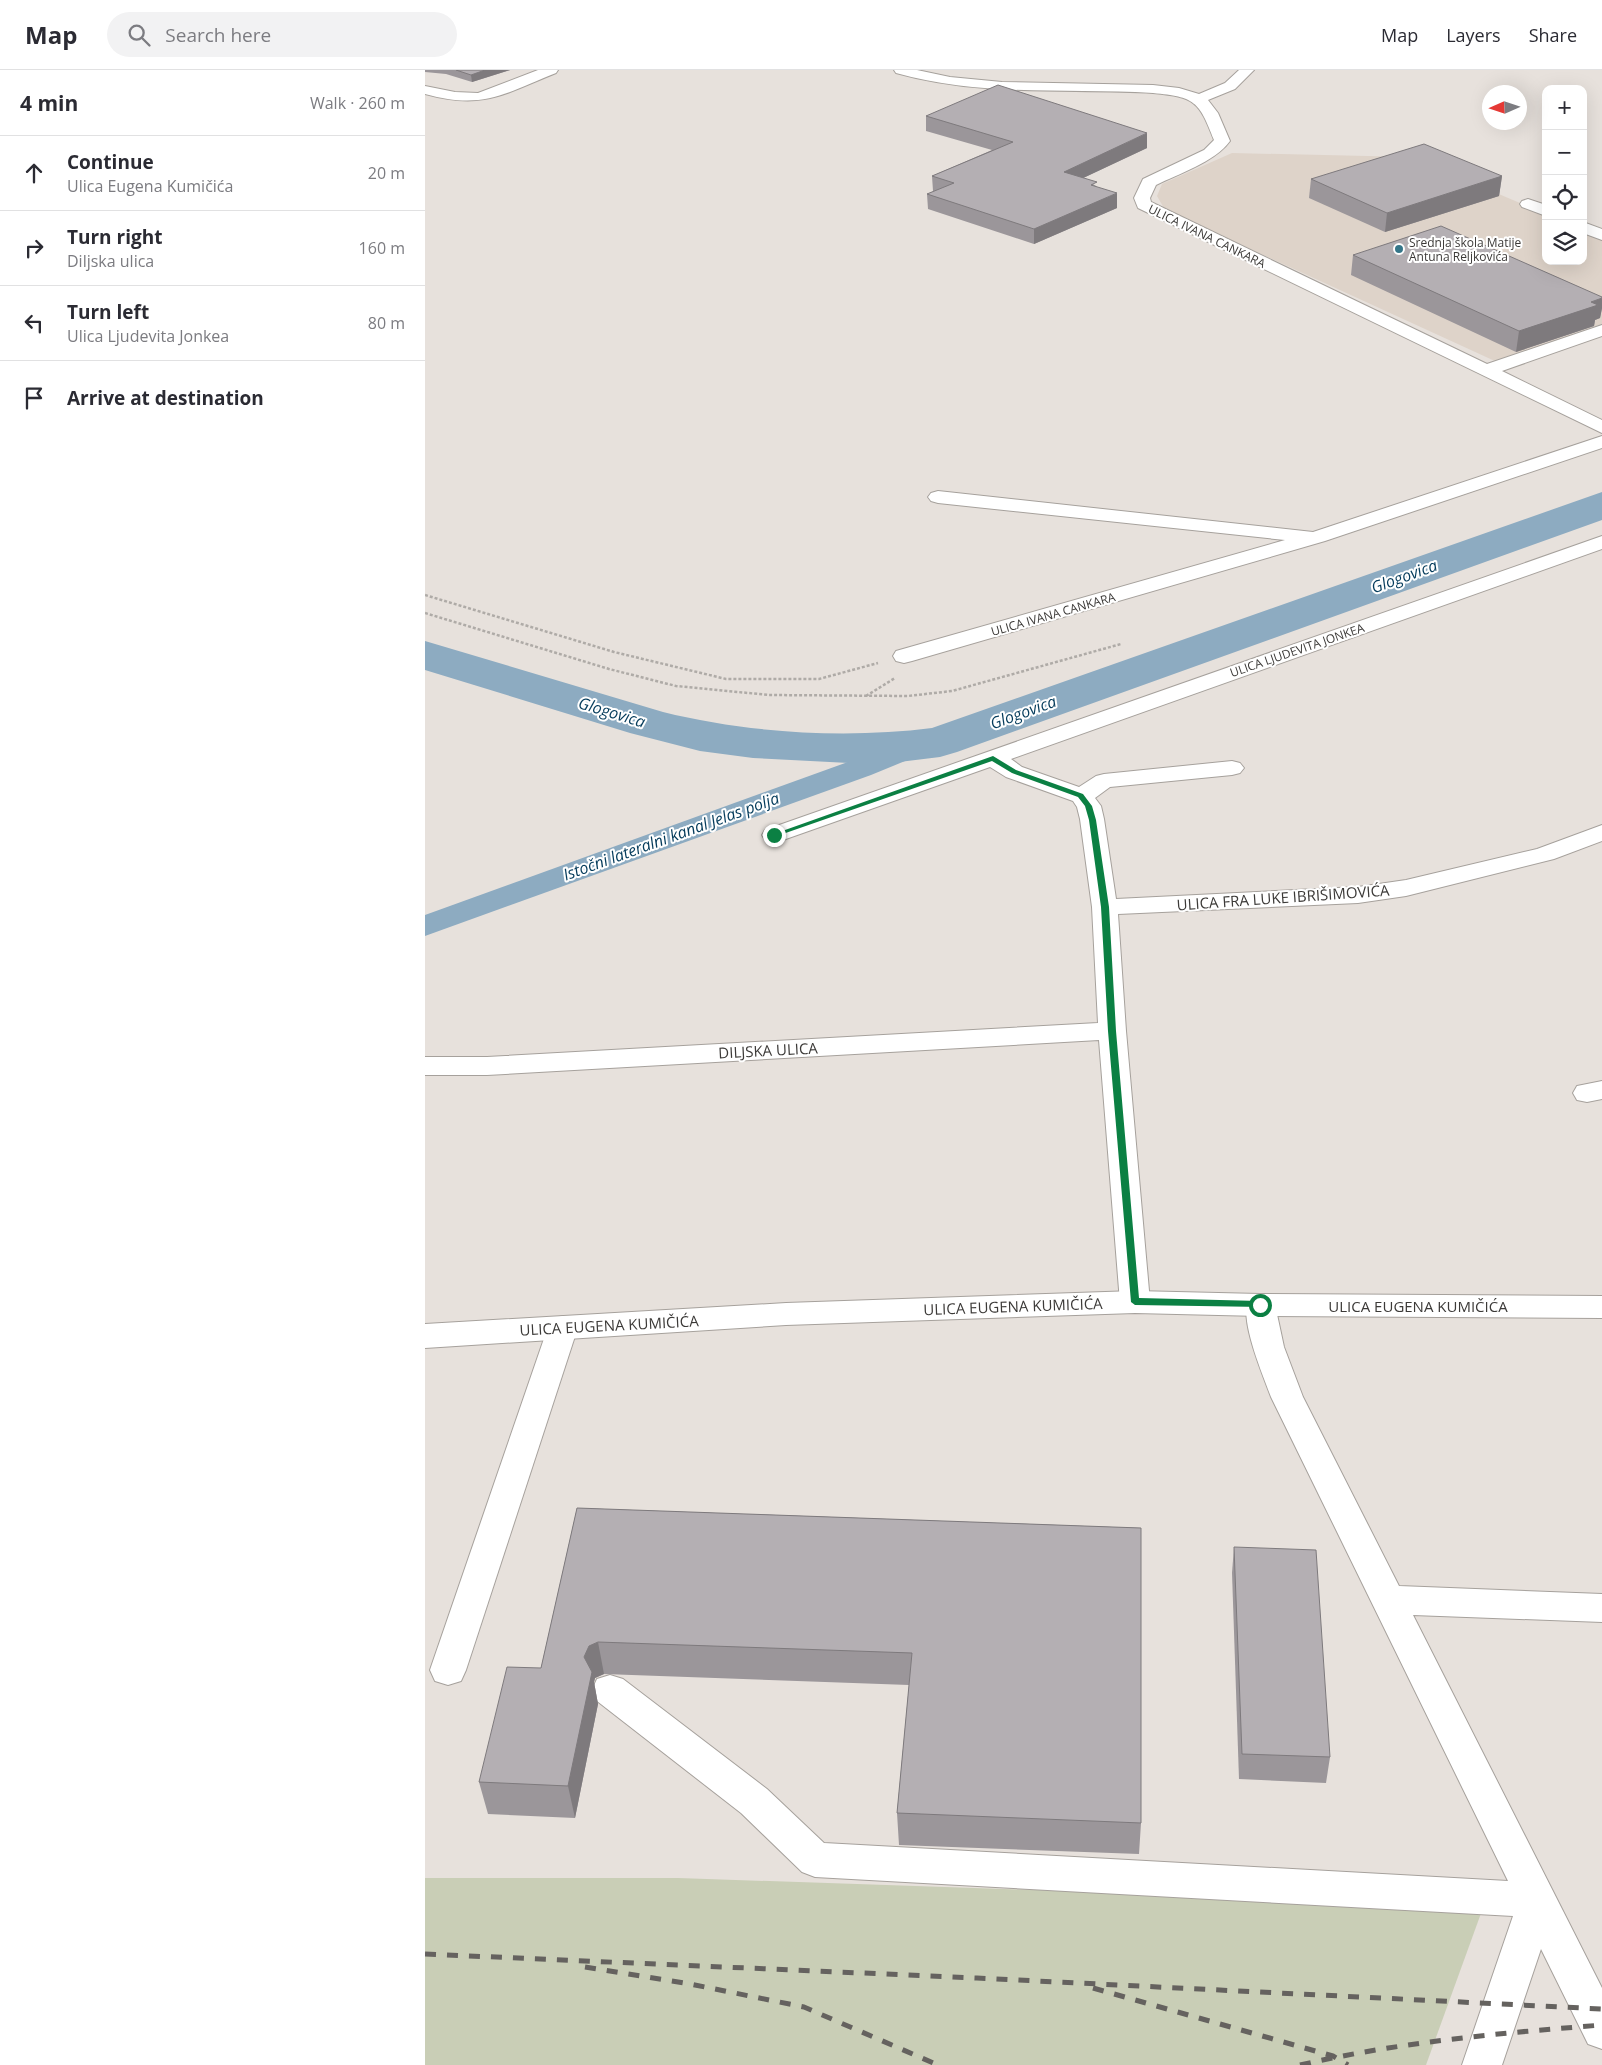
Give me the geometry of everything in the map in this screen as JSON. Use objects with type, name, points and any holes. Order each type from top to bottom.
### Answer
[{"type":"street","points":[[425,90],[456,98],[475,98],[486,96],[551,70]]},
{"type":"street","points":[[901,70],[919,76],[953,81],[1137,88],[1184,94],[1199,100],[1230,86],[1247,70]]},
{"type":"street","name":"ULICA IVANA CANKARA","points":[[1199,100],[1207,106],[1222,141],[1209,154],[1149,182],[1142,198],[1144,205],[1602,427]]},
{"type":"street","points":[[1528,204],[1542,210]]},
{"type":"street","points":[[1587,229],[1602,235]]},
{"type":"street","points":[[1486,371],[1602,330]]},
{"type":"street","name":"ULICA IVANA CANKARA","points":[[904,656],[1318,537],[1602,442]]},
{"type":"street","points":[[938,497],[1318,537]]},
{"type":"street","name":"ULICA LJUDEVITA JONKEA","points":[[774,835],[1602,542]]},
{"type":"street","points":[[993,758],[1014,772],[1081,796],[1089,806],[1105,907],[1112,1031],[1135,1302]]},
{"type":"street","points":[[1081,796],[1104,781],[1232,768]]},
{"type":"street","name":"ULICA FRA LUKE IBRIŠIMOVIĆA","points":[[1105,907],[1358,895],[1406,888],[1545,854],[1602,832]]},
{"type":"street","name":"DILJSKA ULICA","points":[[425,1066],[487,1066],[1112,1031]]},
{"type":"street","name":"ULICA EUGENA KUMIČIĆA","points":[[425,1336],[786,1314],[1135,1302],[1260,1305],[1602,1307]]},
{"type":"street","points":[[1260,1305],[1268,1347],[1287,1397],[1602,2030]]},
{"type":"street","points":[[448,1670],[563,1327]]},
{"type":"street","points":[[1389,1600],[1602,1608]]},
{"type":"street","points":[[610,1690],[754,1801],[815,1860],[1538,1900]]},
{"type":"street","points":[[1483,2065],[1538,1900]]},
{"type":"path","points":[[425,596],[614,652],[726,679],[819,679],[904,656]]},
{"type":"path","points":[[425,613],[609,669],[676,686],[769,695],[908,696],[952,692],[1121,644]]},
{"type":"shaded area","name":"Srednja škola Matije Antuna Reljkovića","points":[[1232,153],[1411,157],[1542,212],[1542,265],[1587,265],[1587,232],[1602,238],[1602,324],[1497,362],[1165,210],[1157,196],[1162,184]]},
{"type":"green space","points":[[425,1878],[678,1878],[1484,1905],[1426,2065],[425,2065]]},
{"type":"building","points":[[456,70],[485,70],[471,75]]},
{"type":"building","points":[[998,85],[1147,133],[1064,172],[1097,182],[1091,185],[1117,193],[1034,229],[927,194],[954,183],[932,176],[1013,142],[926,116]]},
{"type":"building","points":[[1424,144],[1502,176],[1387,213],[1311,179]]},
{"type":"building","points":[[1441,226],[1602,298],[1591,302],[1598,305],[1519,331],[1353,255]]},
{"type":"building","points":[[577,1508],[1141,1528],[1141,1823],[897,1813],[912,1653],[598,1642],[589,1646],[584,1657],[592,1672],[568,1786],[479,1782],[507,1667],[541,1668]]},
{"type":"building","points":[[1234,1547],[1316,1550],[1330,1757],[1242,1754]]},
{"type":"waterway","name":"Glogovica","points":[[425,655],[647,723],[700,736],[753,743],[849,748],[891,748],[940,742],[1602,505]]},
{"type":"waterway","name":"Istočni lateralni kanal Jelas polja","points":[[425,926],[860,769],[917,746]]},
{"type":"railway","points":[[425,1954],[977,1978],[1602,2009]]},
{"type":"railway","points":[[585,1967],[690,1984],[804,2007],[938,2065]]},
{"type":"railway","points":[[1093,1988],[1336,2058]]},
{"type":"railway","points":[[1336,2058],[1413,2044],[1602,2025]]},
{"type":"railway","points":[[1300,2065],[1336,2058]]},
{"type":"railway","points":[[1336,2058],[1348,2065]]},
{"type":"place","name":"Srednja škola Matije Antuna Reljkovića","points":[[1399,249]]},
{"type":"route","points":[[774,835],[993,758],[1014,772],[1081,796],[1089,806],[1105,907],[1112,1031],[1135,1302],[1260,1305]]}]
